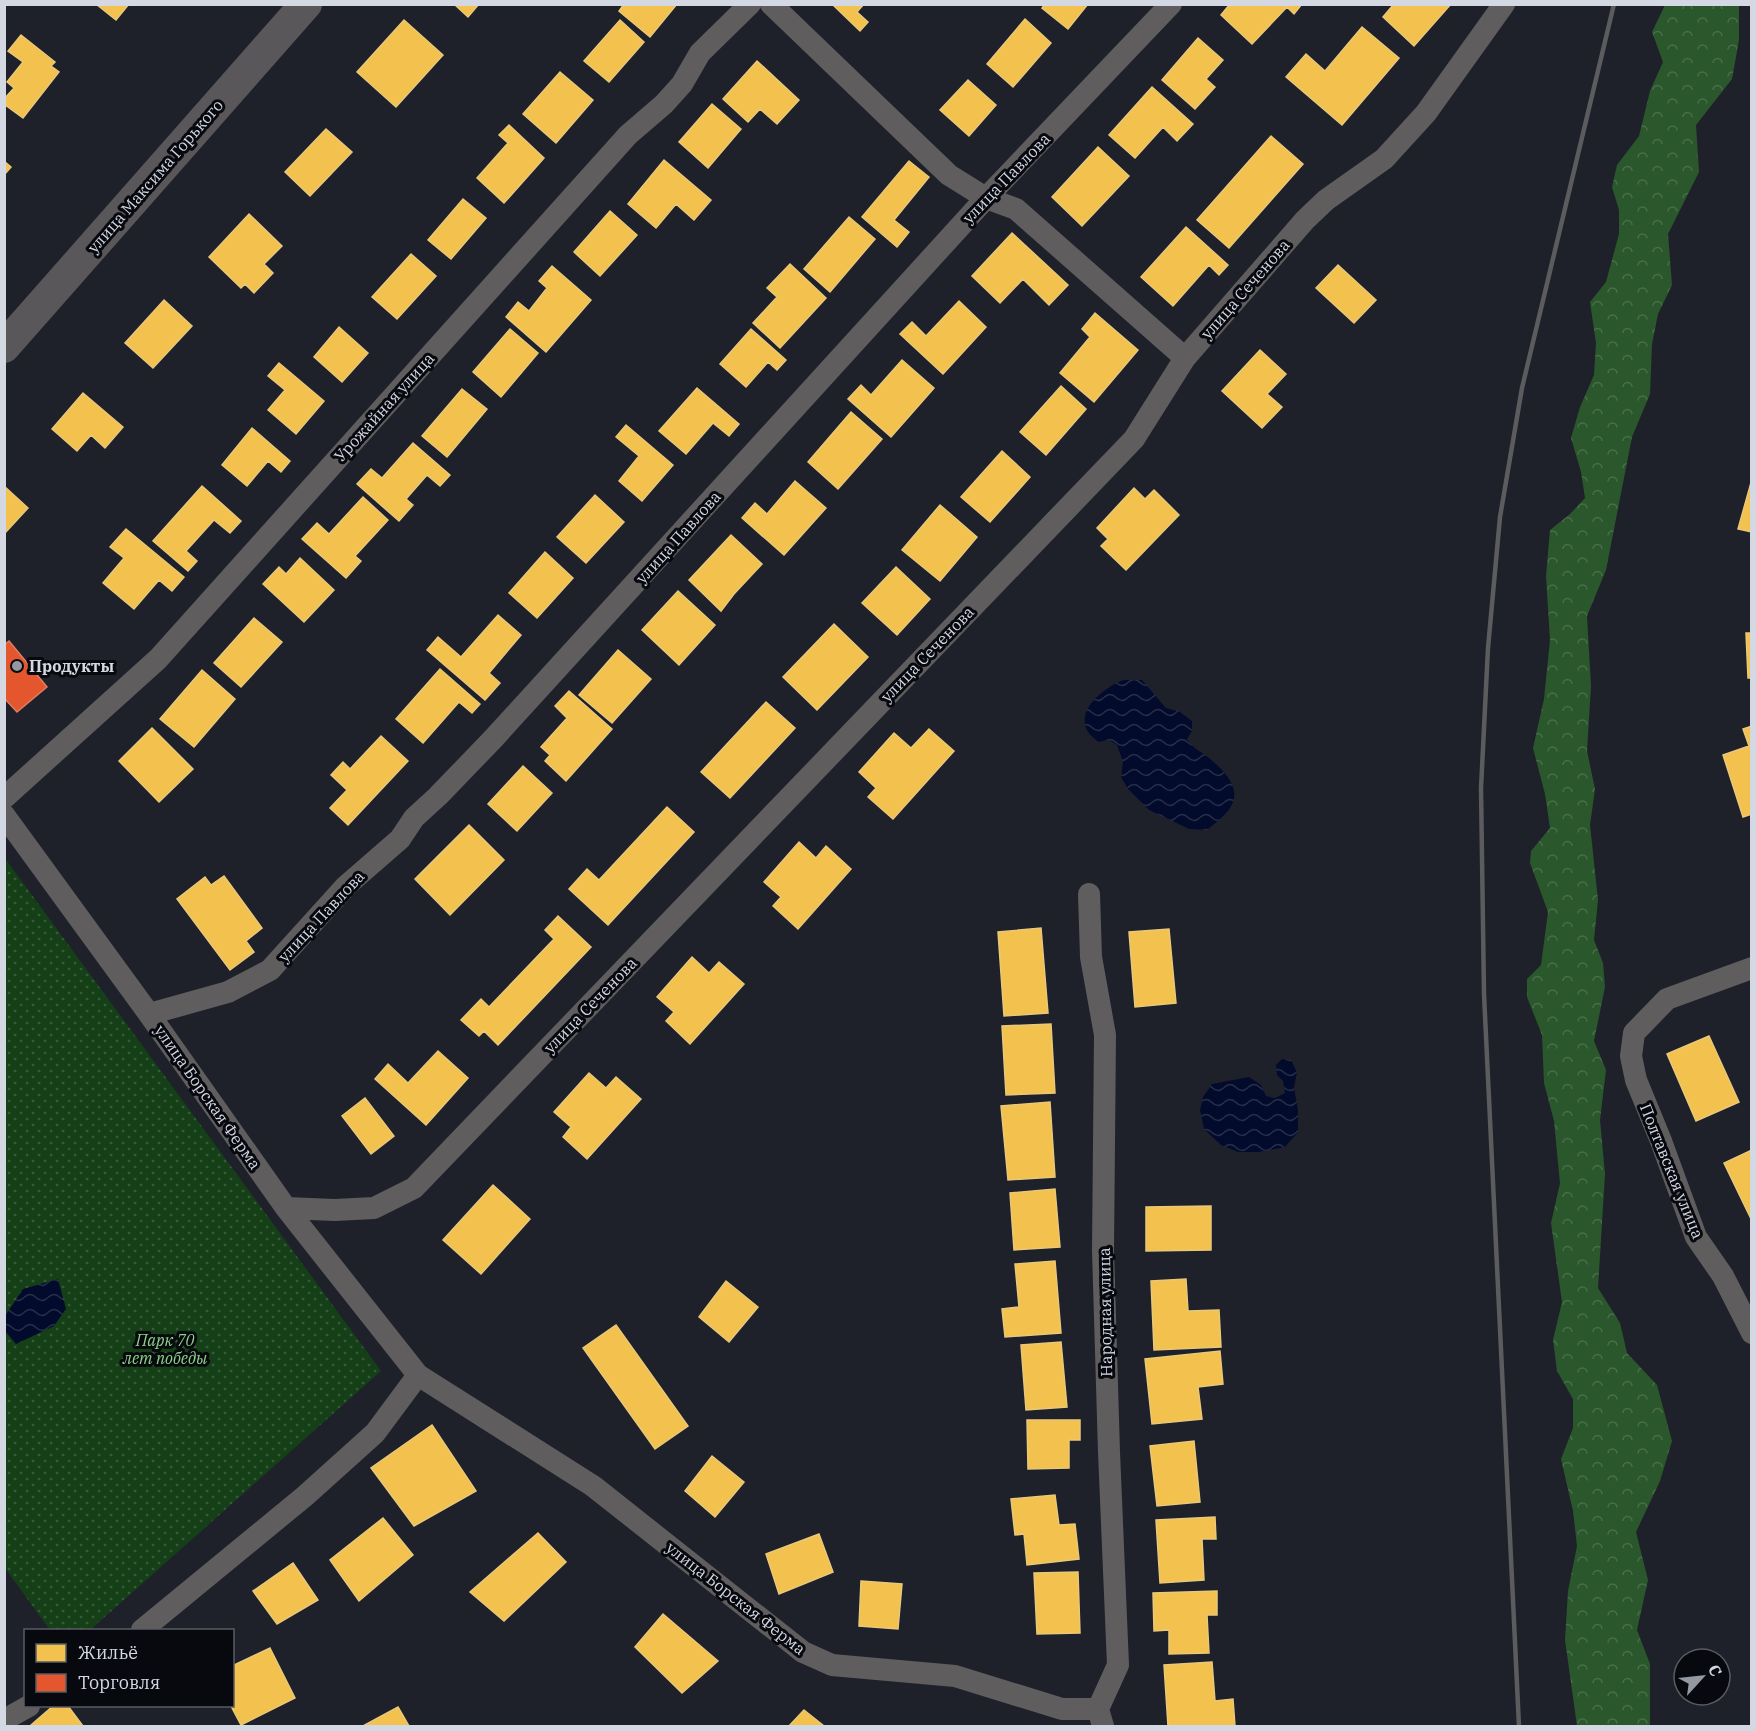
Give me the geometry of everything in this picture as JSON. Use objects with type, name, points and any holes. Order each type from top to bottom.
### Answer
[{"type":"street","name":"улица Максима Горького","points":[[5,345],[306,4]]},
{"type":"street","name":"Урожайная улица","points":[[4,798],[158,659],[628,135],[676,91],[700,53],[750,4]]},
{"type":"street","points":[[771,4],[949,175],[986,198],[1016,209],[1185,358]]},
{"type":"street","name":"улица Павлова","points":[[149,1014],[228,992],[270,970],[346,886],[400,839],[414,818],[494,739],[986,198],[1171,4]]},
{"type":"street","name":"улица Сеченова","points":[[286,1208],[335,1210],[374,1208],[414,1188],[1134,439],[1185,358],[1305,220],[1326,200],[1384,159],[1426,113],[1504,4]]},
{"type":"street","name":"улица Борская Ферма","points":[[4,815],[286,1208],[418,1375],[593,1486],[803,1652],[832,1665],[955,1676],[1101,1718]]},
{"type":"street","name":"Народная улица","points":[[1089,894],[1091,957],[1105,1035],[1103,1250],[1108,1452],[1118,1665],[1101,1718]]},
{"type":"street","name":"Полтавская улица","points":[[1752,968],[1667,999],[1634,1034],[1631,1056],[1636,1080],[1696,1238],[1723,1276],[1752,1333]]},
{"type":"street","points":[[143,1629],[305,1497],[375,1433],[418,1375]]},
{"type":"street","points":[[4,1720],[27,1707]]},
{"type":"green space","points":[[1665,5],[1739,5],[1739,40],[1732,79],[1696,125],[1699,172],[1668,234],[1672,285],[1658,314],[1652,344],[1650,394],[1632,437],[1606,570],[1587,616],[1591,686],[1587,751],[1595,789],[1590,825],[1598,900],[1594,940],[1603,963],[1605,987],[1594,1041],[1606,1070],[1600,1120],[1605,1174],[1598,1288],[1620,1323],[1627,1353],[1657,1385],[1672,1441],[1660,1481],[1636,1532],[1648,1580],[1637,1630],[1650,1664],[1650,1726],[1577,1726],[1565,1640],[1568,1591],[1577,1546],[1573,1511],[1561,1459],[1573,1428],[1573,1399],[1557,1371],[1553,1340],[1562,1302],[1551,1223],[1560,1183],[1554,1121],[1544,1083],[1542,1035],[1527,997],[1527,979],[1541,965],[1548,912],[1530,863],[1531,851],[1550,828],[1545,794],[1533,748],[1544,699],[1550,640],[1546,576],[1550,530],[1585,498],[1581,472],[1571,438],[1580,407],[1594,375],[1596,343],[1590,302],[1606,282],[1619,234],[1619,210],[1612,187],[1617,165],[1639,136],[1650,91],[1663,62],[1652,32]]},
{"type":"green space","name":"Парк 70 лет победы","points":[[4,857],[381,1371],[91,1629],[49,1629],[5,1568]]},
{"type":"water","points":[[1124,680],[1142,680],[1166,708],[1180,712],[1192,721],[1192,731],[1187,739],[1216,764],[1229,780],[1233,788],[1232,803],[1223,817],[1207,830],[1189,829],[1149,810],[1128,789],[1121,777],[1123,762],[1117,745],[1109,740],[1098,742],[1088,732],[1085,715],[1088,707],[1101,693]]},
{"type":"water","points":[[1282,1059],[1291,1060],[1297,1072],[1294,1088],[1298,1110],[1298,1132],[1285,1147],[1259,1152],[1238,1152],[1221,1145],[1204,1129],[1200,1110],[1203,1097],[1212,1084],[1249,1077],[1261,1085],[1266,1096],[1275,1098],[1285,1093],[1283,1081],[1277,1075],[1276,1065]]},
{"type":"water","points":[[58,1279],[66,1309],[54,1326],[16,1344],[5,1331],[5,1316],[23,1289]]},
{"type":"building: Жильё","points":[[96,4],[129,4],[116,20]]},
{"type":"building: Жильё","points":[[454,4],[479,4],[468,17]]},
{"type":"building: Жильё","points":[[624,4],[677,4],[650,37],[619,11]]},
{"type":"building: Жильё","points":[[832,4],[864,4],[857,12],[868,22],[860,31]]},
{"type":"building: Жильё","points":[[1045,4],[1088,4],[1068,29],[1042,8]]},
{"type":"building: Жильё","points":[[1230,4],[1302,4],[1294,14],[1287,7],[1252,44],[1221,15]]},
{"type":"building: Жильё","points":[[1394,4],[1451,4],[1414,46],[1383,17]]},
{"type":"building: Жильё","points":[[1025,19],[1051,43],[1013,87],[987,64]]},
{"type":"building: Жильё","points":[[404,20],[443,55],[396,107],[357,72]]},
{"type":"building: Жильё","points":[[620,20],[644,42],[609,82],[584,61]]},
{"type":"building: Жильё","points":[[1362,27],[1399,58],[1342,125],[1286,77],[1306,54],[1325,71]]},
{"type":"building: Жильё","points":[[21,35],[55,62],[51,66],[59,72],[23,118],[4,104],[4,99],[14,88],[7,82],[23,62],[8,51]]},
{"type":"building: Жильё","points":[[1198,38],[1223,60],[1206,79],[1215,87],[1195,109],[1162,80]]},
{"type":"building: Жильё","points":[[757,61],[799,100],[777,124],[760,109],[748,122],[723,99]]},
{"type":"building: Жильё","points":[[560,72],[593,100],[556,143],[523,114]]},
{"type":"building: Жильё","points":[[968,80],[996,105],[969,136],[940,110]]},
{"type":"building: Жильё","points":[[1152,87],[1193,124],[1177,141],[1163,127],[1135,158],[1109,135]]},
{"type":"building: Жильё","points":[[712,104],[741,129],[708,168],[679,142]]},
{"type":"building: Жильё","points":[[509,125],[544,158],[504,203],[477,178],[508,143],[499,135]]},
{"type":"building: Жильё","points":[[326,129],[352,152],[310,196],[285,172]]},
{"type":"building: Жильё","points":[[1271,136],[1303,164],[1229,248],[1197,220]]},
{"type":"building: Жильё","points":[[1098,147],[1129,176],[1082,226],[1052,197]]},
{"type":"building: Жильё","points":[[664,160],[711,200],[694,220],[676,204],[656,228],[628,204]]},
{"type":"building: Жильё","points":[[4,161],[11,167],[4,175]]},
{"type":"building: Жильё","points":[[909,161],[929,177],[894,220],[909,232],[897,247],[862,217]]},
{"type":"building: Жильё","points":[[463,199],[486,218],[451,259],[428,240]]},
{"type":"building: Жильё","points":[[610,211],[637,235],[600,276],[574,252]]},
{"type":"building: Жильё","points":[[249,214],[282,246],[264,264],[273,273],[254,293],[245,284],[241,288],[209,257]]},
{"type":"building: Жильё","points":[[849,217],[875,239],[830,292],[804,269]]},
{"type":"building: Жильё","points":[[1186,227],[1228,265],[1219,275],[1209,265],[1173,306],[1141,277]]},
{"type":"building: Жильё","points":[[1012,233],[1068,285],[1049,305],[1023,279],[1000,303],[972,276]]},
{"type":"building: Жильё","points":[[411,254],[436,276],[397,319],[372,297]]},
{"type":"building: Жильё","points":[[790,264],[826,298],[780,348],[753,323],[777,297],[767,288]]},
{"type":"building: Жильё","points":[[1338,265],[1376,300],[1354,323],[1316,288]]},
{"type":"building: Жильё","points":[[552,266],[591,300],[546,352],[506,317],[518,302],[529,311],[547,288],[539,281]]},
{"type":"building: Жильё","points":[[164,300],[192,326],[153,368],[125,343]]},
{"type":"building: Жильё","points":[[959,301],[986,327],[943,374],[900,334],[912,322],[926,336]]},
{"type":"building: Жильё","points":[[1095,313],[1138,350],[1094,402],[1060,373],[1090,337],[1082,329]]},
{"type":"building: Жильё","points":[[339,327],[368,353],[342,382],[314,357]]},
{"type":"building: Жильё","points":[[510,329],[538,353],[501,397],[473,372]]},
{"type":"building: Жильё","points":[[751,329],[786,360],[777,370],[768,362],[746,387],[720,364]]},
{"type":"building: Жильё","points":[[1260,350],[1286,374],[1267,394],[1282,407],[1262,428],[1222,391]]},
{"type":"building: Жильё","points":[[902,360],[934,388],[891,437],[848,399],[861,385],[871,395]]},
{"type":"building: Жильё","points":[[279,363],[324,401],[296,434],[268,410],[285,390],[268,376]]},
{"type":"building: Жильё","points":[[1061,386],[1086,409],[1046,455],[1020,432]]},
{"type":"building: Жильё","points":[[697,388],[739,424],[729,436],[713,423],[686,454],[659,431]]},
{"type":"building: Жильё","points":[[462,389],[487,409],[447,457],[422,436]]},
{"type":"building: Жильё","points":[[83,393],[123,427],[105,448],[91,435],[77,451],[52,429]]},
{"type":"building: Жильё","points":[[851,412],[882,439],[838,489],[808,462]]},
{"type":"building: Жильё","points":[[626,425],[673,465],[642,501],[619,481],[639,456],[616,437]]},
{"type":"building: Жильё","points":[[252,428],[290,461],[281,472],[268,461],[247,486],[222,465]]},
{"type":"building: Жильё","points":[[413,443],[450,475],[440,486],[427,475],[406,499],[413,505],[399,521],[357,484],[371,469],[382,478]]},
{"type":"building: Жильё","points":[[1002,451],[1030,477],[990,522],[961,497]]},
{"type":"building: Жильё","points":[[1752,479],[1752,532],[1738,529]]},
{"type":"building: Жильё","points":[[795,481],[826,508],[784,555],[742,518],[755,503],[767,514]]},
{"type":"building: Жильё","points":[[4,486],[28,508],[4,534]]},
{"type":"building: Жильё","points":[[202,486],[241,521],[230,533],[214,520],[186,551],[197,561],[188,571],[153,541]]},
{"type":"building: Жильё","points":[[1134,488],[1145,499],[1154,490],[1179,515],[1126,570],[1101,546],[1108,539],[1097,528]]},
{"type":"building: Жильё","points":[[595,495],[624,522],[586,563],[557,537]]},
{"type":"building: Жильё","points":[[363,497],[388,520],[355,556],[361,561],[346,578],[302,539],[317,523],[329,534]]},
{"type":"building: Жильё","points":[[940,505],[977,537],[940,581],[902,550]]},
{"type":"building: Жильё","points":[[126,529],[184,577],[172,591],[159,580],[134,609],[103,583],[124,558],[110,547]]},
{"type":"building: Жильё","points":[[731,535],[762,564],[721,611],[689,580]]},
{"type":"building: Жильё","points":[[545,552],[573,578],[537,618],[509,593]]},
{"type":"building: Жильё","points":[[300,558],[334,590],[304,622],[263,584],[279,567],[286,574]]},
{"type":"building: Жильё","points":[[896,567],[930,599],[897,635],[862,603]]},
{"type":"building: Жильё","points":[[678,591],[715,625],[679,665],[642,630]]},
{"type":"building: Жильё","points":[[498,615],[521,635],[489,673],[500,683],[485,700],[427,650],[438,637],[461,657]]},
{"type":"building: Жильё","points":[[254,618],[282,642],[241,687],[214,663]]},
{"type":"building: Жильё","points":[[834,624],[868,657],[817,710],[783,677]]},
{"type":"building: Жильё","points":[[1746,633],[1752,633],[1752,678],[1748,678]]},
{"type":"building: Жильё","points":[[618,650],[651,679],[612,723],[579,695]]},
{"type":"building: Жильё","points":[[440,669],[480,704],[472,713],[459,702],[423,743],[396,719]]},
{"type":"building: Жильё","points":[[202,670],[235,699],[194,747],[160,719]]},
{"type":"building: Жильё","points":[[569,691],[612,729],[566,781],[545,761],[550,755],[541,747],[567,718],[555,706]]},
{"type":"building: Жильё","points":[[766,702],[795,728],[730,798],[701,772]]},
{"type":"building: Жильё","points":[[1752,726],[1752,814],[1743,817],[1723,755],[1749,746],[1743,729]]},
{"type":"building: Жильё","points":[[152,728],[193,769],[159,802],[119,761]]},
{"type":"building: Жильё","points":[[929,729],[954,751],[893,819],[868,797],[876,788],[859,772],[894,733],[911,748]]},
{"type":"building: Жильё","points":[[381,736],[408,761],[348,825],[330,808],[347,790],[331,775],[343,762],[350,769]]},
{"type":"building: Жильё","points":[[523,766],[552,793],[517,831],[488,804]]},
{"type":"building: Жильё","points":[[667,807],[694,832],[608,925],[569,889],[587,869],[599,880]]},
{"type":"building: Жильё","points":[[469,825],[504,860],[450,915],[415,879]]},
{"type":"building: Жильё","points":[[799,842],[816,858],[826,846],[851,869],[798,929],[773,906],[781,897],[764,882]]},
{"type":"building: Жильё","points":[[224,876],[262,928],[246,941],[254,952],[230,970],[177,899],[205,877],[211,885]]},
{"type":"building: Жильё","points":[[558,916],[591,947],[498,1045],[484,1031],[479,1036],[461,1020],[481,999],[489,1007],[554,939],[545,930]]},
{"type":"building: Жильё","points":[[1041,928],[1048,1013],[1004,1016],[998,932]]},
{"type":"building: Жильё","points":[[1169,929],[1176,1003],[1135,1007],[1129,932]]},
{"type":"building: Жильё","points":[[692,957],[709,973],[719,962],[744,984],[690,1044],[666,1021],[674,1012],[657,997]]},
{"type":"building: Жильё","points":[[1051,1024],[1055,1093],[1006,1095],[1002,1026]]},
{"type":"building: Жильё","points":[[1709,1036],[1739,1102],[1696,1121],[1667,1054]]},
{"type":"building: Жильё","points":[[438,1051],[468,1078],[426,1125],[375,1079],[388,1064],[408,1083]]},
{"type":"building: Жильё","points":[[589,1073],[606,1088],[616,1077],[641,1099],[587,1159],[563,1137],[571,1127],[554,1112]]},
{"type":"building: Жильё","points":[[365,1098],[394,1136],[371,1154],[342,1116]]},
{"type":"building: Жильё","points":[[1050,1102],[1055,1177],[1008,1180],[1001,1106]]},
{"type":"building: Жильё","points":[[1752,1150],[1752,1221],[1724,1163]]},
{"type":"building: Жильё","points":[[493,1185],[530,1219],[481,1274],[443,1240]]},
{"type":"building: Жильё","points":[[1055,1189],[1060,1247],[1014,1250],[1010,1193]]},
{"type":"building: Жильё","points":[[1211,1206],[1211,1250],[1146,1251],[1146,1207]]},
{"type":"building: Жильё","points":[[1055,1261],[1061,1333],[1005,1337],[1002,1309],[1019,1307],[1015,1264]]},
{"type":"building: Жильё","points":[[1186,1279],[1188,1311],[1219,1310],[1221,1347],[1154,1350],[1151,1281]]},
{"type":"building: Жильё","points":[[726,1281],[758,1307],[729,1342],[699,1317]]},
{"type":"building: Жильё","points":[[616,1325],[688,1426],[655,1449],[583,1348]]},
{"type":"building: Жильё","points":[[1061,1342],[1067,1407],[1026,1410],[1021,1345]]},
{"type":"building: Жильё","points":[[1220,1351],[1223,1384],[1198,1387],[1202,1419],[1152,1424],[1145,1359]]},
{"type":"building: Жильё","points":[[1027,1420],[1080,1420],[1080,1440],[1069,1440],[1069,1468],[1028,1469]]},
{"type":"building: Жильё","points":[[432,1425],[476,1491],[414,1526],[371,1468]]},
{"type":"building: Жильё","points":[[1194,1441],[1200,1502],[1157,1506],[1150,1446]]},
{"type":"building: Жильё","points":[[712,1456],[744,1482],[715,1517],[685,1491]]},
{"type":"building: Жильё","points":[[1055,1495],[1059,1525],[1075,1524],[1079,1559],[1027,1565],[1024,1534],[1015,1535],[1011,1499]]},
{"type":"building: Жильё","points":[[1215,1517],[1216,1539],[1202,1539],[1204,1580],[1160,1583],[1156,1520]]},
{"type":"building: Жильё","points":[[383,1518],[413,1555],[359,1601],[330,1560]]},
{"type":"building: Жильё","points":[[538,1533],[566,1562],[504,1621],[470,1592]]},
{"type":"building: Жильё","points":[[819,1534],[833,1572],[779,1594],[766,1554]]},
{"type":"building: Жильё","points":[[293,1563],[318,1600],[277,1624],[253,1591]]},
{"type":"building: Жильё","points":[[1078,1572],[1080,1633],[1037,1634],[1034,1573]]},
{"type":"building: Жильё","points":[[861,1581],[902,1584],[898,1629],[859,1626]]},
{"type":"building: Жильё","points":[[1217,1591],[1217,1615],[1207,1615],[1209,1653],[1169,1654],[1169,1630],[1154,1631],[1153,1593]]},
{"type":"building: Жильё","points":[[663,1614],[718,1661],[682,1693],[635,1647]]},
{"type":"building: Жильё","points":[[270,1648],[295,1698],[241,1725],[232,1707],[234,1707],[234,1665]]},
{"type":"building: Жильё","points":[[1212,1662],[1215,1701],[1233,1699],[1235,1726],[1168,1726],[1164,1665]]},
{"type":"building: Жильё","points":[[52,1707],[69,1707],[83,1726],[32,1726]]},
{"type":"building: Жильё","points":[[398,1707],[409,1726],[363,1726]]},
{"type":"building: Жильё","points":[[804,1710],[824,1726],[789,1726]]},
{"type":"building: Торговля","name":"Продукты","points":[[9,641],[47,687],[17,712],[4,698],[4,645]]},
{"type":"railway","points":[[1519,1726],[1484,994],[1481,788],[1488,648],[1500,517],[1522,388],[1614,4]]},
{"type":"place","name":"Продукты","points":[[17,666]]}]
